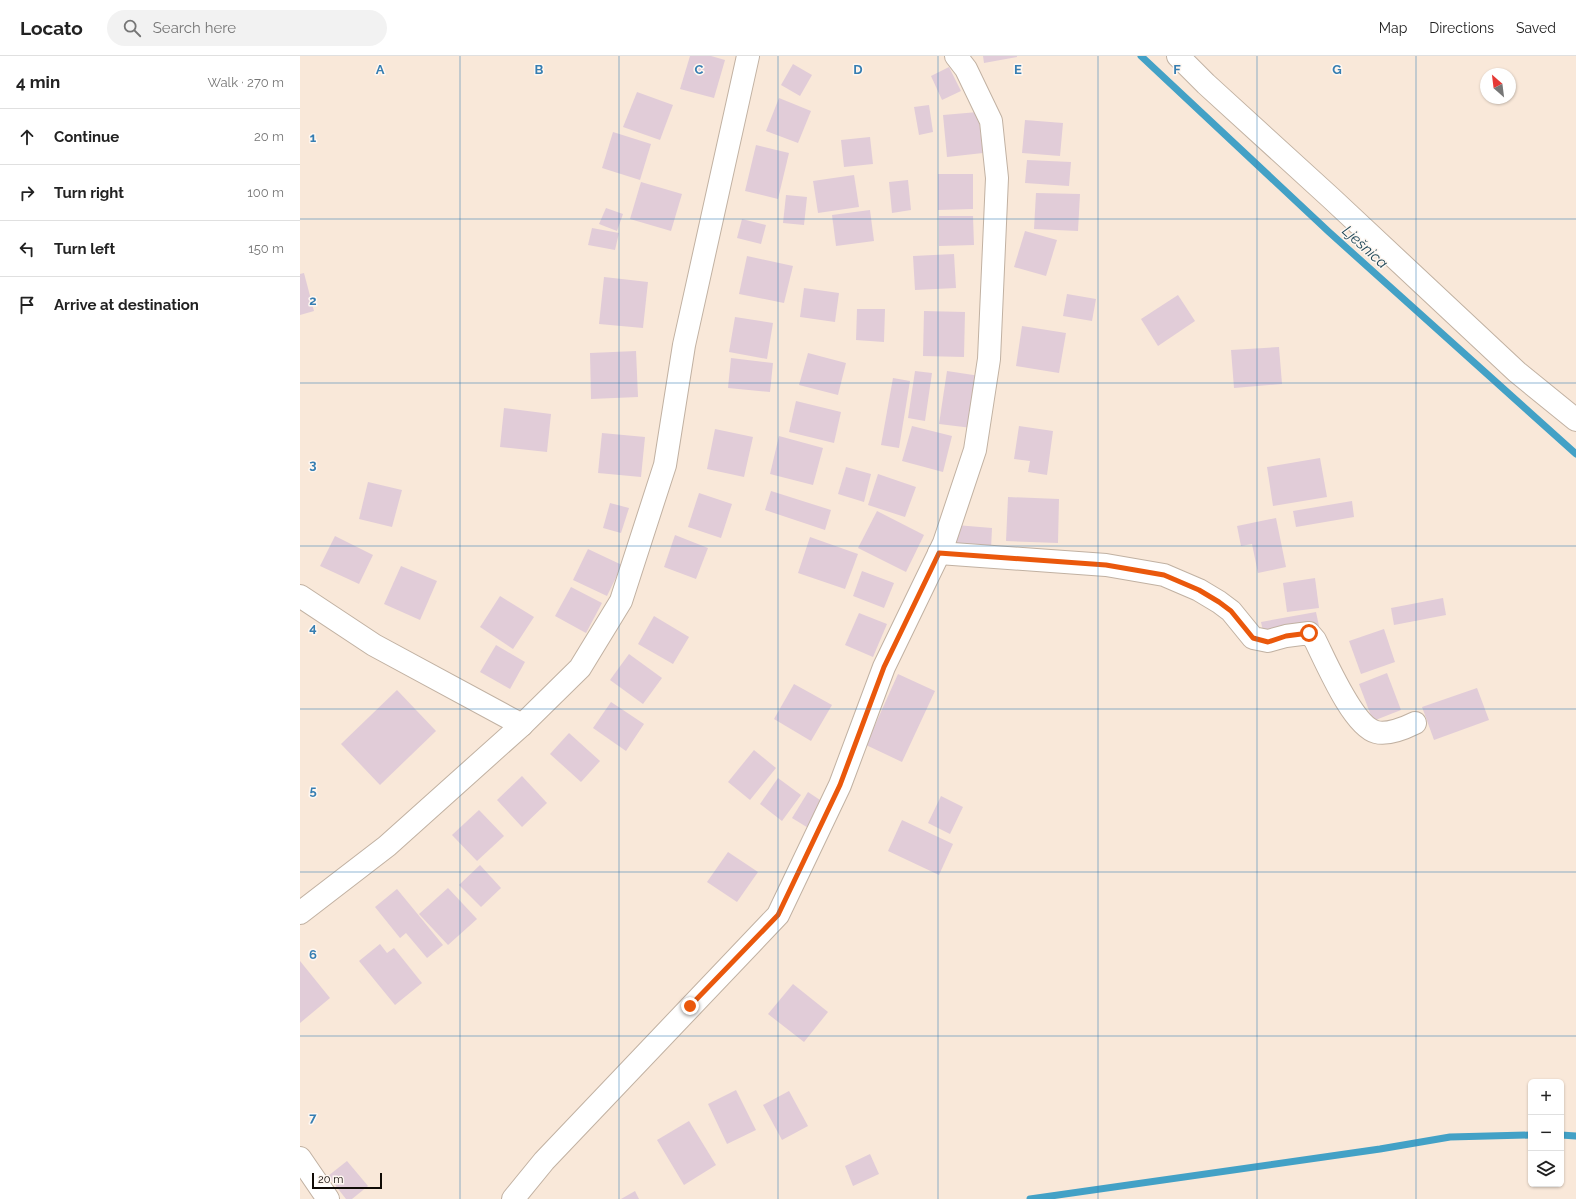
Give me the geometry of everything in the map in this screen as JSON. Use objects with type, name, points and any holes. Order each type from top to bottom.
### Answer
[{"type":"street","points":[[300,913],[387,846],[522,725],[580,668],[621,601],[665,465],[684,345],[748,56]]},
{"type":"street","points":[[513,1199],[544,1162],[778,915],[840,785],[884,667],[944,543],[975,450],[989,358],[997,178],[991,121],[966,69],[956,56]]},
{"type":"street","points":[[1178,56],[1206,84],[1518,372],[1576,420]]},
{"type":"street","points":[[939,553],[1106,565],[1164,575],[1199,590],[1219,602],[1231,611],[1253,638],[1268,642],[1286,636],[1309,633],[1315,640],[1350,708],[1366,727],[1377,733],[1397,731],[1415,723]]},
{"type":"street","points":[[300,596],[374,645],[522,725]]},
{"type":"street","points":[[300,1158],[328,1199]]},
{"type":"building","points":[[690,56],[711,56],[725,60],[714,98],[680,89]]},
{"type":"building","points":[[983,56],[1017,56],[1017,57],[984,63]]},
{"type":"building","points":[[793,64],[812,75],[800,96],[781,85]]},
{"type":"building","points":[[949,67],[961,91],[942,100],[931,76]]},
{"type":"building","points":[[637,92],[673,105],[660,140],[623,127]]},
{"type":"building","points":[[779,98],[811,111],[798,143],[766,131]]},
{"type":"building","points":[[929,105],[933,132],[919,135],[914,107]]},
{"type":"building","points":[[978,112],[983,153],[947,157],[943,115]]},
{"type":"building","points":[[1025,120],[1063,123],[1060,156],[1022,153]]},
{"type":"building","points":[[613,132],[651,144],[640,180],[602,168]]},
{"type":"building","points":[[870,137],[873,164],[844,167],[841,140]]},
{"type":"building","points":[[756,145],[789,153],[778,199],[745,191]]},
{"type":"building","points":[[1027,160],[1071,162],[1069,186],[1025,183]]},
{"type":"building","points":[[938,174],[973,174],[973,209],[938,210]]},
{"type":"building","points":[[854,175],[859,207],[818,213],[813,181]]},
{"type":"building","points":[[908,180],[911,210],[892,213],[889,182]]},
{"type":"building","points":[[641,182],[682,194],[671,231],[630,219]]},
{"type":"building","points":[[1036,193],[1080,194],[1078,231],[1034,229]]},
{"type":"building","points":[[786,195],[807,197],[804,225],[783,223]]},
{"type":"building","points":[[606,208],[623,214],[617,231],[599,224]]},
{"type":"building","points":[[870,210],[874,241],[836,246],[832,215]]},
{"type":"building","points":[[939,216],[973,216],[974,245],[939,246]]},
{"type":"building","points":[[742,219],[766,225],[761,244],[737,238]]},
{"type":"building","points":[[592,228],[619,233],[615,250],[588,245]]},
{"type":"building","points":[[1025,231],[1057,240],[1046,276],[1014,267]]},
{"type":"building","points":[[954,254],[956,288],[915,290],[913,256]]},
{"type":"building","points":[[747,256],[793,266],[784,303],[739,294]]},
{"type":"building","points":[[304,273],[314,311],[300,315],[300,274]]},
{"type":"building","points":[[604,277],[648,282],[643,328],[599,324]]},
{"type":"building","points":[[804,288],[839,293],[835,322],[800,317]]},
{"type":"building","points":[[1067,294],[1096,299],[1092,321],[1063,316]]},
{"type":"building","points":[[1178,295],[1195,321],[1158,346],[1141,319]]},
{"type":"building","points":[[857,309],[885,309],[884,342],[856,340]]},
{"type":"building","points":[[924,311],[965,312],[964,357],[923,356]]},
{"type":"building","points":[[735,317],[773,323],[767,359],[729,352]]},
{"type":"building","points":[[1022,326],[1066,333],[1059,373],[1016,366]]},
{"type":"building","points":[[1279,347],[1282,384],[1234,388],[1231,350]]},
{"type":"building","points":[[636,351],[638,397],[591,399],[590,353]]},
{"type":"building","points":[[808,353],[846,363],[838,395],[799,385]]},
{"type":"building","points":[[731,358],[773,363],[770,392],[728,388]]},
{"type":"building","points":[[915,371],[932,373],[925,421],[908,418]]},
{"type":"building","points":[[947,371],[980,376],[972,428],[939,424]]},
{"type":"building","points":[[893,378],[910,381],[899,448],[881,445]]},
{"type":"building","points":[[796,401],[841,412],[834,443],[789,432]]},
{"type":"building","points":[[504,408],[551,414],[547,452],[500,447]]},
{"type":"building","points":[[912,426],[952,436],[943,472],[902,461]]},
{"type":"building","points":[[1019,426],[1053,431],[1047,475],[1028,472],[1030,461],[1014,459]]},
{"type":"building","points":[[715,429],[753,437],[744,477],[707,469]]},
{"type":"building","points":[[602,433],[645,437],[641,477],[598,473]]},
{"type":"building","points":[[779,436],[823,448],[813,485],[770,474]]},
{"type":"building","points":[[1320,458],[1327,497],[1273,506],[1267,467]]},
{"type":"building","points":[[846,467],[871,474],[864,502],[838,494]]},
{"type":"building","points":[[878,474],[916,487],[905,517],[868,505]]},
{"type":"building","points":[[368,482],[402,490],[392,527],[359,519]]},
{"type":"building","points":[[771,491],[831,510],[825,530],[765,510]]},
{"type":"building","points":[[699,493],[732,504],[721,538],[688,527]]},
{"type":"building","points":[[1008,497],[1059,499],[1058,543],[1006,541]]},
{"type":"building","points":[[1352,501],[1354,517],[1296,527],[1293,511]]},
{"type":"building","points":[[610,503],[629,508],[621,533],[603,528]]},
{"type":"building","points":[[877,511],[924,535],[906,572],[858,548]]},
{"type":"building","points":[[1276,518],[1286,567],[1258,573],[1252,544],[1241,546],[1237,526]]},
{"type":"building","points":[[956,525],[992,528],[991,549],[954,546]]},
{"type":"building","points":[[675,535],[708,548],[696,579],[664,567]]},
{"type":"building","points":[[335,536],[373,555],[359,584],[320,566]]},
{"type":"building","points":[[810,537],[858,554],[845,589],[798,573]]},
{"type":"building","points":[[588,549],[622,565],[607,596],[573,580]]},
{"type":"building","points":[[401,566],[437,581],[420,620],[384,604]]},
{"type":"building","points":[[862,571],[894,583],[884,608],[853,596]]},
{"type":"building","points":[[1315,578],[1319,608],[1287,612],[1283,583]]},
{"type":"building","points":[[571,587],[602,603],[586,633],[555,616]]},
{"type":"building","points":[[500,596],[534,617],[513,649],[480,627]]},
{"type":"building","points":[[1443,598],[1446,615],[1394,625],[1391,608]]},
{"type":"building","points":[[1316,612],[1319,626],[1264,636],[1261,622]]},
{"type":"building","points":[[859,613],[887,624],[873,657],[845,645]]},
{"type":"building","points":[[654,616],[689,637],[673,664],[638,644]]},
{"type":"building","points":[[1384,629],[1395,662],[1361,674],[1349,641]]},
{"type":"building","points":[[496,645],[525,662],[510,689],[480,672]]},
{"type":"building","points":[[629,654],[662,678],[643,704],[610,680]]},
{"type":"building","points":[[1387,673],[1401,710],[1373,721],[1359,684]]},
{"type":"building","points":[[898,674],[935,691],[902,762],[866,745]]},
{"type":"building","points":[[794,684],[832,705],[811,741],[774,719]]},
{"type":"building","points":[[1477,688],[1489,720],[1434,740],[1422,707]]},
{"type":"building","points":[[397,690],[436,731],[380,785],[341,744]]},
{"type":"building","points":[[611,702],[644,724],[626,751],[593,728]]},
{"type":"building","points":[[569,733],[600,761],[581,782],[550,754]]},
{"type":"building","points":[[754,750],[776,768],[750,800],[728,782]]},
{"type":"building","points":[[522,776],[547,803],[522,827],[497,800]]},
{"type":"building","points":[[778,778],[801,795],[782,821],[760,804]]},
{"type":"building","points":[[808,792],[826,804],[810,829],[792,818]]},
{"type":"building","points":[[941,796],[963,807],[950,834],[928,823]]},
{"type":"building","points":[[479,810],[504,836],[477,861],[452,835]]},
{"type":"building","points":[[902,820],[953,844],[939,875],[888,851]]},
{"type":"building","points":[[728,852],[758,872],[737,902],[707,882]]},
{"type":"building","points":[[480,865],[501,888],[481,907],[459,885]]},
{"type":"building","points":[[448,888],[477,919],[448,945],[419,914]]},
{"type":"building","points":[[397,889],[443,945],[427,958],[406,933],[400,938],[375,907]]},
{"type":"building","points":[[380,944],[387,953],[394,948],[422,983],[395,1005],[359,961]]},
{"type":"building","points":[[300,961],[330,998],[300,1023]]},
{"type":"building","points":[[793,984],[828,1012],[804,1042],[768,1014]]},
{"type":"building","points":[[736,1090],[756,1130],[727,1144],[708,1104]]},
{"type":"building","points":[[789,1091],[808,1126],[782,1140],[763,1105]]},
{"type":"building","points":[[689,1121],[716,1165],[684,1185],[657,1140]]},
{"type":"building","points":[[870,1154],[879,1174],[853,1186],[845,1166]]},
{"type":"building","points":[[347,1161],[368,1186],[352,1199],[346,1199],[328,1176]]},
{"type":"building","points":[[635,1191],[639,1199],[621,1199]]},
{"type":"waterway","name":"Lješnica","points":[[1141,56],[1329,232],[1576,454]]},
{"type":"waterway","points":[[1030,1199],[1380,1149],[1450,1137],[1528,1135]]},
{"type":"waterway","points":[[1564,1135],[1576,1136]]},
{"type":"route","points":[[690,1006],[778,915],[840,785],[884,667],[939,553],[1106,565],[1164,575],[1199,590],[1219,602],[1231,611],[1253,638],[1268,642],[1286,636],[1309,633]]}]
